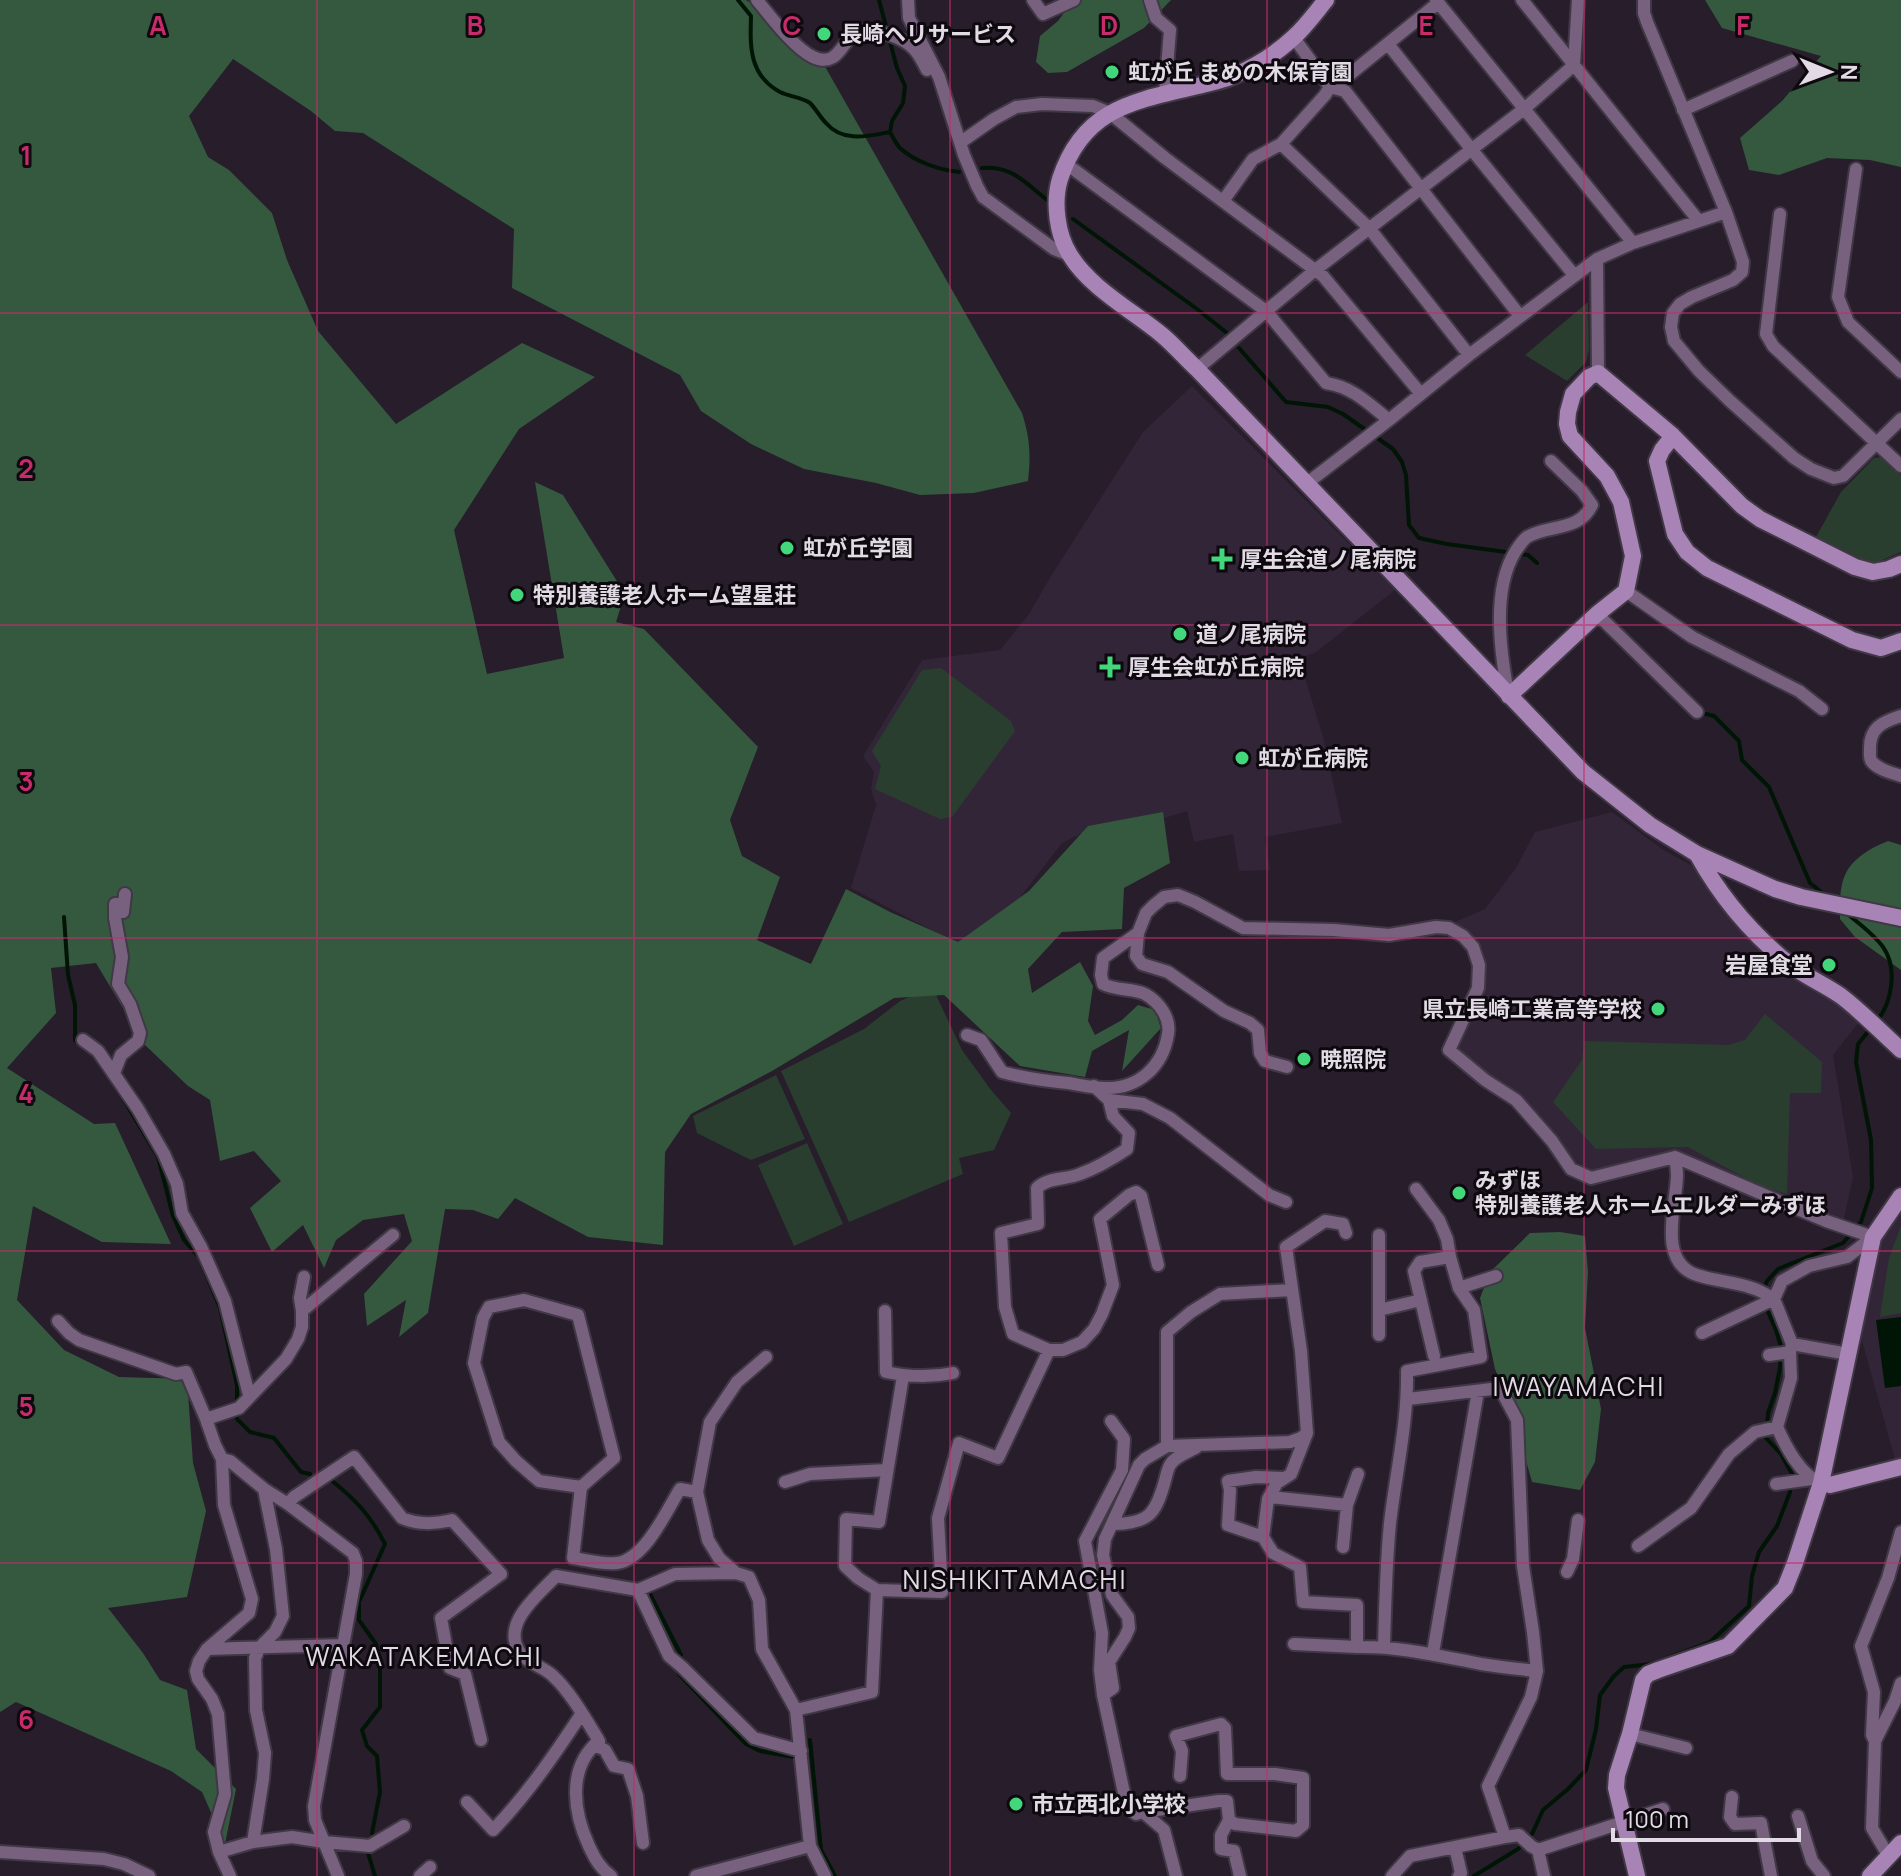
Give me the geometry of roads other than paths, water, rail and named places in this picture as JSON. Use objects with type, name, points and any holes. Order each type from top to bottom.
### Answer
[{"type":"street","points":[[757,0],[784,33],[814,58],[835,56],[854,34],[861,31],[879,33],[904,41],[917,52],[930,76],[939,77]]},
{"type":"street","points":[[908,0],[909,18],[939,77],[964,155],[983,197],[1054,249],[1069,255]]},
{"type":"street","points":[[1033,0],[1043,14],[1074,0]]},
{"type":"street","points":[[1150,0],[1156,18],[1170,30],[1165,93]]},
{"type":"street","points":[[1326,0],[1294,38],[1262,61],[1231,77],[1122,106],[1082,136],[1065,163],[1058,185],[1060,231],[1069,255],[1094,282],[1163,336],[1197,369],[1583,772],[1650,825],[1697,854],[1775,889],[1901,918]]},
{"type":"street","points":[[1522,0],[1698,220]]},
{"type":"street","points":[[1197,369],[1314,271],[1524,109],[1574,65],[1578,0]]},
{"type":"street","points":[[1644,0],[1644,13],[1726,212],[1743,262],[1742,272],[1733,280],[1680,304],[1673,313],[1671,327],[1674,341],[1699,371],[1794,458],[1834,478],[1843,476],[1901,419]]},
{"type":"street","points":[[1223,201],[1253,159],[1281,144],[1330,87],[1388,44],[1437,1],[1633,243]]},
{"type":"street","points":[[1294,38],[1330,87],[1345,91],[1520,316]]},
{"type":"street","points":[[1388,44],[1574,275]]},
{"type":"street","points":[[1683,110],[1792,61]]},
{"type":"street","points":[[961,142],[1016,107],[1042,104],[1093,106],[1110,113],[1323,276],[1421,394]]},
{"type":"street","points":[[1281,144],[1369,228],[1469,355]]},
{"type":"street","points":[[1065,163],[1266,311],[1326,383],[1342,386],[1357,394],[1384,424]]},
{"type":"street","points":[[1856,169],[1838,297],[1848,322],[1901,372]]},
{"type":"street","points":[[1306,484],[1597,259],[1633,243],[1726,212]]},
{"type":"street","points":[[1780,214],[1766,334],[1773,346],[1901,466]]},
{"type":"street","points":[[1597,259],[1598,373],[1673,436],[1742,506],[1760,519],[1864,570],[1873,572],[1901,564]]},
{"type":"street","points":[[1509,696],[1626,591],[1633,556],[1621,502],[1607,476],[1570,436],[1567,424],[1573,394],[1589,377],[1598,373]]},
{"type":"street","points":[[1673,436],[1657,461],[1675,534],[1687,552],[1707,568],[1852,640],[1881,648],[1901,641]]},
{"type":"street","points":[[1509,696],[1500,624],[1504,579],[1510,560],[1526,538],[1579,522],[1592,505],[1551,461]]},
{"type":"street","points":[[1626,591],[1692,637],[1799,691],[1822,709]]},
{"type":"street","points":[[1597,614],[1697,712]]},
{"type":"street","points":[[1901,716],[1881,725],[1870,736],[1870,757],[1873,763],[1901,776]]},
{"type":"street","points":[[1697,854],[1712,881],[1737,914],[1770,946],[1789,964],[1841,996],[1901,1050]]},
{"type":"street","points":[[114,1073],[121,1055],[138,1041],[140,1033],[130,1004],[118,984],[122,957],[115,904],[123,912],[125,894]]},
{"type":"street","points":[[1287,1067],[1265,1061],[1260,1053],[1258,1030],[1250,1023],[1224,1011],[1168,972],[1142,964],[1136,956],[1138,933],[1146,913],[1164,897],[1178,895],[1243,928],[1389,935],[1436,927],[1449,928],[1463,936],[1473,947],[1479,965],[1478,988],[1449,1050],[1485,1080],[1516,1100],[1552,1141],[1571,1169],[1591,1178],[1675,1157],[1826,1221],[1868,1235]]},
{"type":"street","points":[[967,1035],[981,1040],[1002,1072],[1020,1077],[1108,1088],[1138,1082],[1162,1057],[1169,1031],[1168,1017],[1144,993],[1112,989],[1103,984],[1101,975],[1103,958],[1138,933]]},
{"type":"street","points":[[83,1040],[98,1051],[114,1073],[168,1164],[177,1184],[182,1213],[225,1301],[249,1395]]},
{"type":"street","points":[[1094,1086],[1109,1100],[1113,1116],[1129,1133],[1127,1149],[1104,1164],[1078,1175],[1043,1182],[1037,1188],[1038,1224],[1001,1233],[1005,1307],[1013,1334],[1049,1350],[1063,1350],[1082,1342],[1094,1329],[1113,1285],[1100,1219],[1136,1192],[1141,1196],[1158,1265]]},
{"type":"street","points":[[1109,1100],[1143,1104],[1170,1118],[1259,1189],[1286,1202]]},
{"type":"street","points":[[1675,1157],[1677,1173],[1672,1217],[1673,1248],[1677,1260],[1684,1270],[1696,1275],[1752,1288],[1774,1299],[1791,1348],[1791,1378],[1777,1427],[1785,1444],[1816,1481]]},
{"type":"street","points":[[1384,1646],[1388,1546],[1408,1399],[1407,1371],[1481,1357],[1474,1310],[1459,1288],[1447,1239],[1439,1220],[1416,1189]]},
{"type":"street","points":[[1702,1333],[1774,1299],[1782,1281],[1809,1266],[1847,1257],[1901,1196]]},
{"type":"street","points":[[1263,1537],[1270,1497],[1277,1483],[1291,1474],[1307,1433],[1301,1351],[1286,1247],[1325,1221],[1343,1224],[1346,1233]]},
{"type":"street","points":[[302,1311],[393,1235]]},
{"type":"street","points":[[1379,1235],[1379,1335]]},
{"type":"street","points":[[1637,1876],[1618,1798],[1617,1775],[1643,1680],[1648,1674],[1728,1646],[1785,1588],[1795,1563],[1848,1354],[1868,1235]]},
{"type":"street","points":[[1434,1356],[1414,1271],[1420,1262],[1450,1257]]},
{"type":"street","points":[[1459,1288],[1496,1276]]},
{"type":"street","points":[[206,1419],[239,1408],[286,1359],[302,1327],[300,1298],[304,1277]]},
{"type":"street","points":[[1167,1446],[1167,1332],[1220,1294],[1292,1290]]},
{"type":"street","points":[[581,1487],[539,1481],[499,1442],[474,1363],[483,1318],[489,1307],[524,1300],[578,1315],[614,1458],[581,1487],[573,1558],[612,1564],[627,1561],[647,1543],[680,1489],[697,1492]]},
{"type":"street","points":[[1379,1310],[1421,1300]]},
{"type":"street","points":[[885,1311],[886,1372],[931,1377],[953,1373]]},
{"type":"street","points":[[58,1321],[79,1340],[176,1374],[186,1372],[222,1459],[224,1505],[252,1599],[249,1613],[207,1649],[196,1671],[218,1714],[225,1794],[214,1832],[230,1876]]},
{"type":"street","points":[[1769,1355],[1791,1348],[1848,1354]]},
{"type":"street","points":[[903,1376],[879,1522],[846,1519],[845,1566],[877,1590],[942,1592],[938,1518],[959,1443],[998,1458],[1049,1350]]},
{"type":"street","points":[[736,1573],[719,1558],[708,1540],[697,1492],[710,1422],[737,1382],[766,1357]]},
{"type":"street","points":[[1408,1399],[1500,1388],[1517,1420],[1523,1566],[1537,1671],[1531,1697],[1488,1786],[1505,1837]]},
{"type":"street","points":[[1433,1653],[1478,1391]]},
{"type":"street","points":[[1111,1421],[1124,1439],[1122,1470],[1085,1541],[1102,1633],[1100,1670],[1103,1695],[1127,1807],[1136,1814],[1227,1801],[1229,1820],[1221,1835],[1221,1849],[1234,1851],[1240,1876]]},
{"type":"street","points":[[1638,1546],[1691,1508],[1729,1454],[1755,1432],[1777,1427]]},
{"type":"street","points":[[1103,1695],[1113,1688],[1109,1662],[1129,1628],[1128,1617],[1112,1595],[1103,1555],[1105,1539],[1139,1465],[1167,1446],[1290,1442],[1307,1433]]},
{"type":"street","points":[[1114,1524],[1133,1523],[1156,1508],[1170,1464],[1200,1446]]},
{"type":"street","points":[[288,1504],[354,1457],[402,1518],[429,1524],[452,1520],[501,1574],[441,1618],[450,1668],[465,1674],[481,1740]]},
{"type":"street","points":[[222,1459],[230,1461],[353,1553],[356,1561],[314,1806],[315,1820],[338,1876]]},
{"type":"street","points":[[1776,1484],[1816,1481],[1830,1485],[1901,1467]]},
{"type":"street","points":[[785,1482],[810,1474],[887,1470]]},
{"type":"street","points":[[1343,1547],[1347,1505],[1358,1474]]},
{"type":"street","points":[[1283,1478],[1256,1477],[1228,1481],[1228,1525],[1263,1537],[1273,1553],[1300,1567],[1303,1602],[1357,1605],[1357,1647]]},
{"type":"street","points":[[253,1842],[265,1753],[256,1710],[255,1658],[283,1616],[276,1549],[264,1489]]},
{"type":"street","points":[[1270,1497],[1347,1505]]},
{"type":"street","points":[[1567,1572],[1573,1559],[1578,1520]]},
{"type":"street","points":[[1875,1741],[1872,1735],[1874,1692],[1861,1646],[1888,1578],[1901,1532]]},
{"type":"street","points":[[611,1876],[598,1864],[577,1813],[575,1790],[580,1769],[589,1750],[599,1741],[553,1676],[521,1654],[514,1636],[517,1622],[529,1604],[556,1576],[638,1590],[675,1574],[736,1573],[749,1577],[759,1600],[762,1649],[796,1710],[810,1846],[825,1876]]},
{"type":"street","points":[[638,1590],[669,1656],[754,1738],[801,1751]]},
{"type":"street","points":[[796,1710],[872,1692],[877,1590]]},
{"type":"street","points":[[1294,1644],[1384,1646],[1537,1671]]},
{"type":"street","points":[[207,1649],[343,1645]]},
{"type":"street","points":[[1888,1855],[1872,1828],[1875,1741],[1901,1683]]},
{"type":"street","points":[[467,1802],[493,1830],[555,1755],[582,1713]]},
{"type":"street","points":[[1180,1776],[1182,1751],[1176,1736],[1221,1724],[1225,1728],[1227,1774],[1275,1774],[1303,1778],[1303,1825],[1296,1831],[1235,1824],[1229,1820]]},
{"type":"street","points":[[1630,1734],[1686,1748]]},
{"type":"street","points":[[595,1745],[605,1750],[614,1766],[628,1769],[637,1796],[643,1843]]},
{"type":"street","points":[[1732,1797],[1730,1817],[1735,1824],[1761,1823],[1771,1876]]},
{"type":"street","points":[[1530,1845],[1663,1809]]},
{"type":"street","points":[[1143,1812],[1164,1830],[1176,1876]]},
{"type":"street","points":[[1798,1816],[1812,1861],[1824,1876]]},
{"type":"street","points":[[219,1852],[253,1842],[292,1837],[370,1846],[404,1826]]},
{"type":"street","points":[[1392,1876],[1410,1856],[1519,1835],[1530,1845],[1544,1876]]},
{"type":"street","points":[[1870,1876],[1901,1843]]},
{"type":"street","points":[[696,1876],[810,1846]]},
{"type":"street","points":[[1455,1847],[1459,1876]]},
{"type":"street","points":[[0,1852],[104,1859],[149,1876]]},
{"type":"waterway","points":[[738,0],[751,16],[754,59],[757,69],[770,85],[810,103],[826,123],[840,133],[856,136],[890,132],[900,148],[913,157],[959,172]]},
{"type":"waterway","points":[[879,0],[897,68],[905,86],[903,103],[892,121],[890,132]]},
{"type":"waterway","points":[[982,168],[1010,172],[1047,200]]},
{"type":"waterway","points":[[1073,219],[1227,333]]},
{"type":"waterway","points":[[1239,348],[1286,402],[1328,407],[1393,449],[1406,475],[1409,525],[1419,538],[1528,555],[1537,563]]},
{"type":"waterway","points":[[1702,713],[1714,716],[1739,741],[1742,760],[1769,787],[1810,883],[1826,896]]},
{"type":"waterway","points":[[1845,912],[1865,928],[1888,955],[1891,985],[1877,1021]]},
{"type":"waterway","points":[[64,917],[68,975],[75,1005],[75,1040],[79,1044]]},
{"type":"waterway","points":[[1763,1291],[1778,1269],[1843,1243],[1861,1222],[1872,1188],[1871,1140],[1856,1062],[1858,1044],[1871,1028]]},
{"type":"waterway","points":[[118,1090],[158,1157],[173,1216],[184,1240],[199,1257],[220,1308],[237,1385],[237,1419],[250,1432],[274,1438],[301,1472],[310,1474]]},
{"type":"waterway","points":[[1474,1876],[1518,1849],[1532,1834],[1543,1810],[1586,1770],[1600,1695],[1614,1676],[1624,1667],[1651,1664],[1710,1642],[1749,1606],[1752,1576],[1759,1552],[1777,1526],[1790,1492],[1792,1474],[1781,1454],[1766,1438],[1768,1413],[1780,1368],[1781,1347],[1766,1307]]},
{"type":"waterway","points":[[331,1480],[362,1509],[385,1544],[359,1602],[359,1620],[376,1644],[380,1663],[380,1707],[362,1730],[367,1746],[377,1756],[380,1792],[372,1833]]},
{"type":"waterway","points":[[650,1594],[681,1655]]},
{"type":"waterway","points":[[679,1674],[746,1744],[760,1751],[794,1757]]},
{"type":"waterway","points":[[810,1740],[821,1850],[835,1876]]},
{"type":"waterway","points":[[368,1853],[375,1876]]},
{"type":"place","name":"長崎ヘリサービス","points":[[824,34]]},
{"type":"place","name":"虹が丘 まめの木保育園","points":[[1112,72]]},
{"type":"place","name":"虹が丘学園","points":[[787,548]]},
{"type":"place","name":"厚生会道ノ尾病院","points":[[1222,559]]},
{"type":"place","name":"特別養護老人ホーム望星荘","points":[[517,595]]},
{"type":"place","name":"道ノ尾病院","points":[[1180,634]]},
{"type":"place","name":"厚生会虹が丘病院","points":[[1110,667]]},
{"type":"place","name":"虹が丘病院","points":[[1242,758]]},
{"type":"place","name":"岩屋食堂","points":[[1829,965]]},
{"type":"place","name":"県立長崎工業高等学校","points":[[1658,1009]]},
{"type":"place","name":"暁照院","points":[[1304,1059]]},
{"type":"place","name":"みずほ 特別養護老人ホームエルダーみずほ","points":[[1459,1193]]},
{"type":"place","name":"市立西北小学校","points":[[1016,1804]]},
{"type":"district","name":"IWAYAMACHI","points":[[1579,1387]]},
{"type":"district","name":"NISHIKITAMACHI","points":[[1015,1580]]},
{"type":"district","name":"WAKATAKEMACHI","points":[[424,1657]]}]
